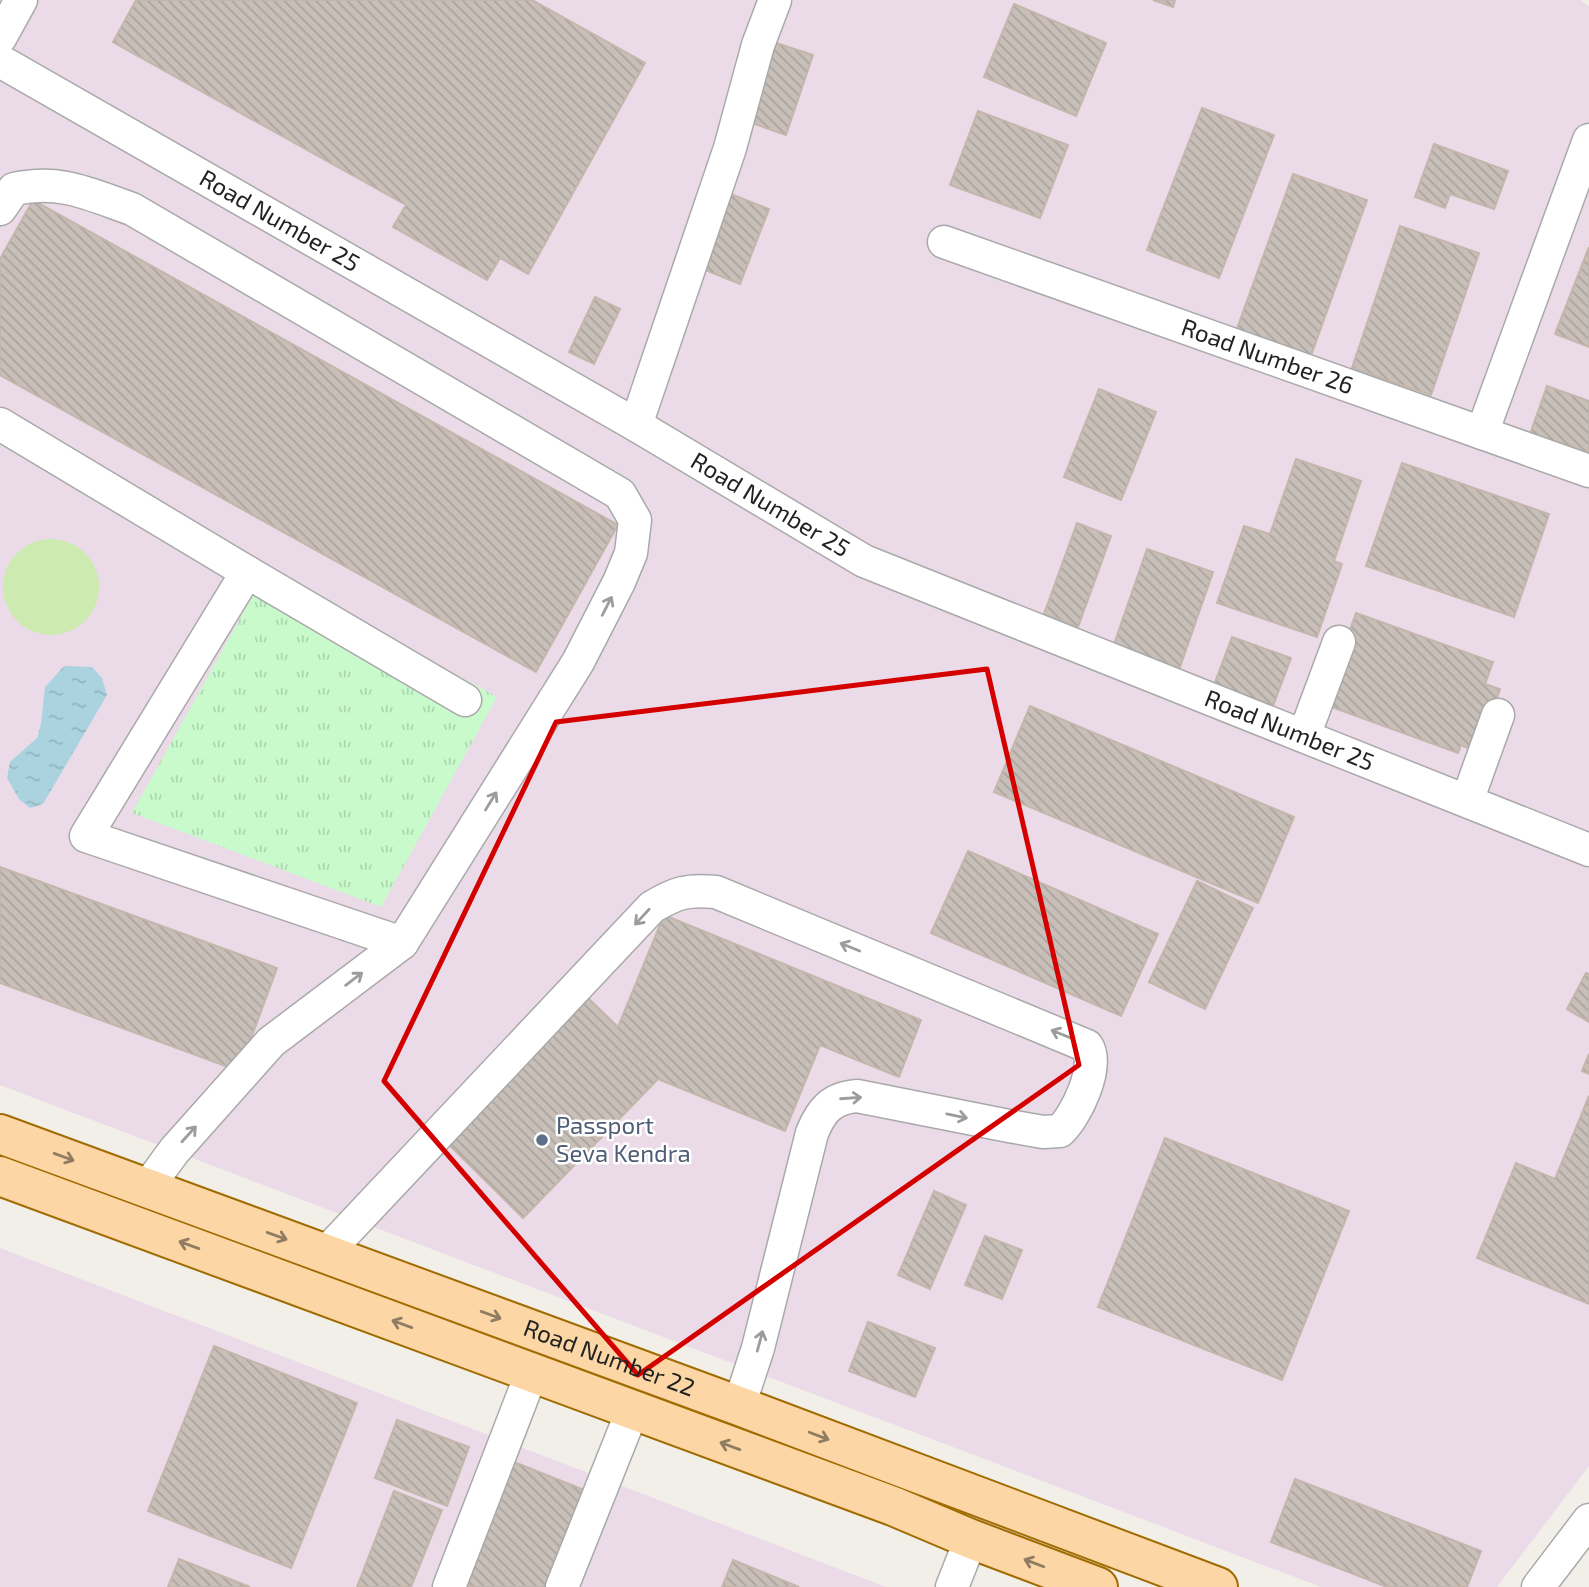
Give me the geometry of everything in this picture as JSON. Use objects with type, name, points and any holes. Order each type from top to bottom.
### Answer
[{"type":"main road","name":"Road Number 22","points":[[0,1134],[739,1406],[1218,1587]]},
{"type":"main road","name":"Road Number 22","points":[[0,1175],[893,1506],[1098,1587]]},
{"type":"main road","points":[[768,1460],[782,1422]]},
{"type":"street","points":[[0,38],[21,0]]},
{"type":"street","points":[[635,425],[730,148],[758,45],[775,0]]},
{"type":"street","name":"Road Number 25","points":[[0,61],[635,425],[864,561],[1589,850]]},
{"type":"street","points":[[1482,433],[1589,140]]},
{"type":"street","points":[[0,209],[14,189],[37,184],[69,187],[132,209],[620,494],[635,520],[631,553],[620,582],[578,662],[402,943],[271,1042],[174,1151],[148,1188]]},
{"type":"street","name":"Road Number 26","points":[[944,242],[1589,471]]},
{"type":"street","points":[[0,424],[465,700]]},
{"type":"street","points":[[247,572],[86,836],[402,943]]},
{"type":"street","points":[[1304,736],[1339,642]]},
{"type":"street","points":[[1467,802],[1498,715]]},
{"type":"street","points":[[325,1254],[652,907],[673,895],[693,889],[716,892],[1087,1046],[1091,1054],[1087,1081],[1070,1122],[1060,1131],[1043,1132],[857,1096],[843,1097],[828,1105],[819,1116],[812,1133],[758,1348],[739,1406]]},
{"type":"street","points":[[449,1587],[532,1372]]},
{"type":"street","points":[[562,1587],[633,1409]]},
{"type":"street","points":[[1538,1587],[1589,1520]]},
{"type":"street","points":[[952,1587],[971,1539]]},
{"type":"highlighted area","points":[[987,669],[1079,1065],[638,1375],[384,1081],[556,722]]},
{"type":"shaded area","points":[[0,0],[1580,0],[1589,6],[1589,1466],[1497,1587],[1321,1587],[0,1085]]},
{"type":"shaded area","points":[[0,1248],[886,1587],[0,1587]]},
{"type":"green space","points":[[51,539],[69,543],[85,553],[95,569],[99,587],[95,605],[85,621],[69,631],[51,635],[33,631],[17,621],[7,605],[3,587],[7,569],[17,553],[33,543]]},
{"type":"green space","points":[[267,570],[497,697],[381,907],[132,813]]},
{"type":"water","points":[[64,666],[92,667],[102,678],[107,695],[43,804],[30,808],[19,799],[7,778],[10,762],[37,738],[45,687]]},
{"type":"building","points":[[136,0],[532,0],[645,63],[528,274],[500,258],[487,280],[393,227],[406,205],[113,42]]},
{"type":"building","points":[[1153,0],[1175,0],[1173,7]]},
{"type":"building","points":[[1014,4],[1106,43],[1076,116],[984,77]]},
{"type":"building","points":[[776,43],[813,55],[786,135],[749,122]]},
{"type":"building","points":[[1202,108],[1274,135],[1219,278],[1147,250]]},
{"type":"building","points":[[978,111],[1068,145],[1040,218],[950,185]]},
{"type":"building","points":[[1434,144],[1508,171],[1494,209],[1450,194],[1445,208],[1415,197]]},
{"type":"building","points":[[1293,174],[1367,200],[1309,361],[1235,334]]},
{"type":"building","points":[[723,191],[769,209],[740,284],[700,268]]},
{"type":"building","points":[[33,200],[618,525],[536,672],[0,375],[0,259]]},
{"type":"building","points":[[1400,226],[1479,253],[1431,395],[1352,368]]},
{"type":"building","points":[[1589,247],[1589,347],[1555,334]]},
{"type":"building","points":[[595,297],[620,309],[594,364],[569,352]]},
{"type":"building","points":[[1547,386],[1589,401],[1589,462],[1528,440]]},
{"type":"building","points":[[1099,389],[1156,412],[1121,500],[1064,477]]},
{"type":"building","points":[[1296,459],[1361,481],[1334,561],[1342,564],[1317,637],[1217,603],[1244,526],[1270,534]]},
{"type":"building","points":[[1402,463],[1549,514],[1514,617],[1366,566]]},
{"type":"building","points":[[1077,523],[1111,536],[1078,627],[1044,614]]},
{"type":"building","points":[[1147,549],[1213,572],[1178,673],[1112,650]]},
{"type":"building","points":[[1356,613],[1493,662],[1485,684],[1500,689],[1477,752],[1461,745],[1458,753],[1323,704]]},
{"type":"building","points":[[1232,637],[1291,658],[1273,706],[1214,685]]},
{"type":"building","points":[[1030,706],[1294,817],[1258,903],[994,792]]},
{"type":"building","points":[[968,851],[1158,934],[1121,1016],[931,933]]},
{"type":"building","points":[[0,867],[277,968],[239,1071],[0,983]]},
{"type":"building","points":[[1197,881],[1253,908],[1205,1009],[1149,982]]},
{"type":"building","points":[[664,915],[921,1020],[899,1077],[820,1045],[785,1131],[658,1079],[523,1218],[442,1138],[583,993],[618,1027]]},
{"type":"building","points":[[1586,973],[1589,974],[1589,1022],[1567,1009]]},
{"type":"building","points":[[1589,1054],[1589,1074],[1582,1071]]},
{"type":"building","points":[[1589,1096],[1589,1304],[1477,1258],[1516,1163],[1555,1179]]},
{"type":"building","points":[[1165,1138],[1349,1211],[1282,1380],[1098,1307]]},
{"type":"building","points":[[934,1191],[966,1205],[930,1289],[898,1275]]},
{"type":"building","points":[[985,1236],[1022,1250],[1002,1299],[965,1285]]},
{"type":"building","points":[[868,1322],[935,1348],[915,1397],[849,1371]]},
{"type":"building","points":[[214,1346],[357,1403],[291,1568],[148,1511]]},
{"type":"building","points":[[397,1420],[469,1447],[447,1506],[375,1478]]},
{"type":"building","points":[[514,1462],[587,1491],[549,1587],[465,1585]]},
{"type":"building","points":[[1295,1479],[1481,1551],[1467,1587],[1387,1587],[1271,1542]]},
{"type":"building","points":[[394,1491],[442,1510],[411,1587],[357,1587]]},
{"type":"building","points":[[179,1559],[250,1587],[168,1587]]},
{"type":"building","points":[[733,1560],[799,1587],[722,1587]]},
{"type":"place","name":"Passport Seva Kendra","points":[[542,1140]]}]
